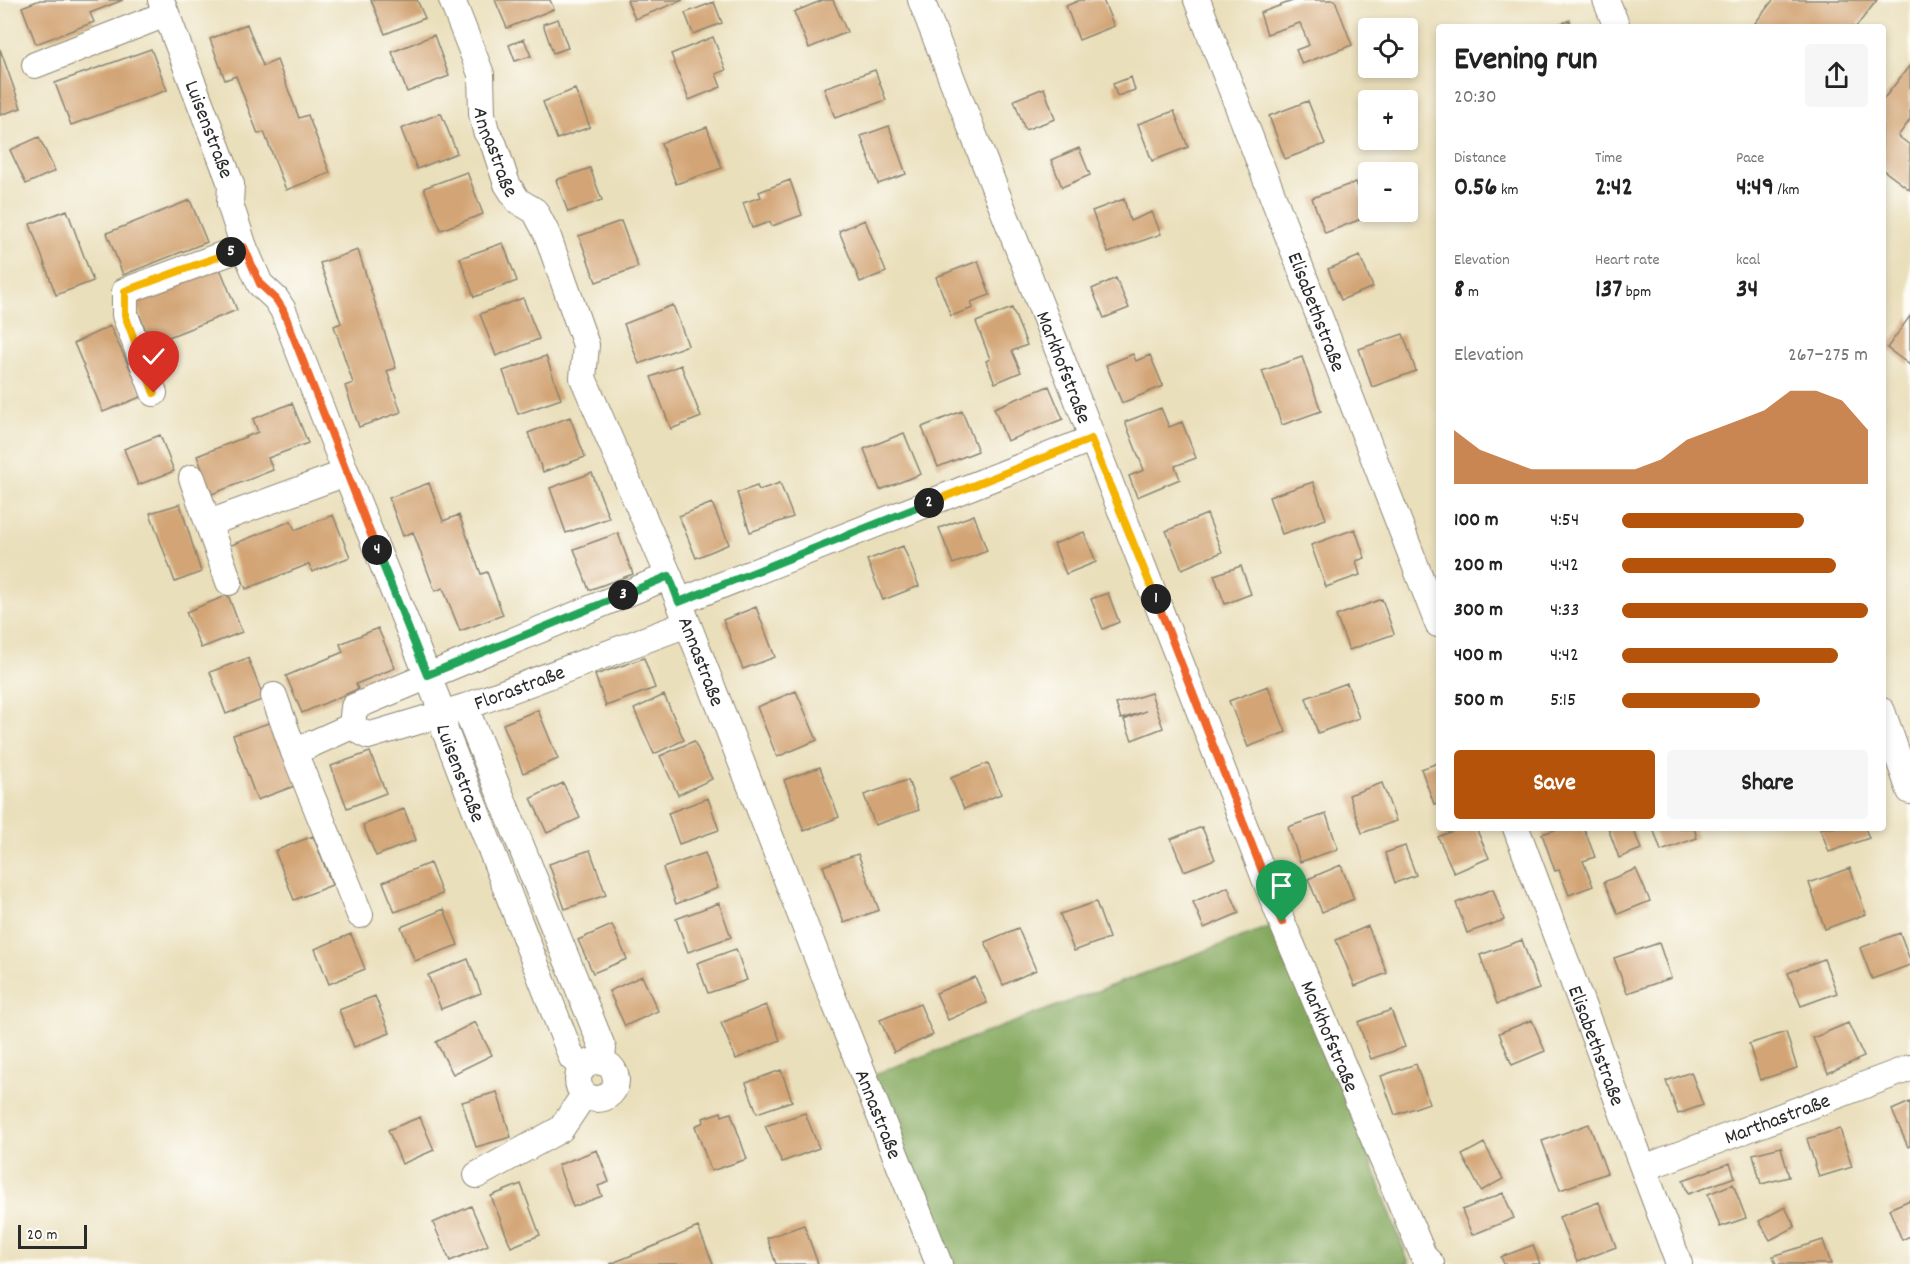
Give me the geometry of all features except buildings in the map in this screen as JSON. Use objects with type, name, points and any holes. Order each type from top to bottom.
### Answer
[{"type":"street","name":"Annastraße","points":[[452,0],[481,74],[482,114],[486,131],[494,145],[507,184],[518,201],[535,211],[547,234],[586,345],[583,378],[669,576],[827,985],[939,1264]]},
{"type":"street","name":"Markhofstraße","points":[[921,0],[1278,912],[1424,1257],[1431,1264]]},
{"type":"street","name":"Elisabethstraße","points":[[1197,0],[1436,619]]},
{"type":"street","points":[[1606,0],[1616,24]]},
{"type":"street","name":"Luisenstraße","points":[[35,65],[163,7],[231,184],[230,204],[244,247],[260,284],[276,299],[283,310],[427,675],[454,711],[445,731],[572,1058],[592,1065],[609,1065],[614,1072],[616,1081],[609,1096],[592,1099],[584,1095]]},
{"type":"street","points":[[154,393],[125,315],[125,291],[244,247]]},
{"type":"street","name":"Florastraße","points":[[669,576],[354,707],[352,726],[368,736],[454,711],[1091,439]]},
{"type":"street","points":[[209,523],[346,473]]},
{"type":"street","points":[[192,478],[230,582]]},
{"type":"street","points":[[274,696],[294,752],[360,915]]},
{"type":"street","points":[[1886,722],[1910,791]]},
{"type":"street","points":[[294,752],[352,726]]},
{"type":"street","name":"Elisabethstraße","points":[[1517,831],[1679,1264]]},
{"type":"street","points":[[477,1175],[561,1129],[584,1095],[579,1086],[578,1077],[592,1065]]},
{"type":"street","name":"Marthastraße","points":[[1644,1168],[1910,1068]]},
{"type":"green space","points":[[1282,922],[1409,1264],[939,1264],[864,1078]]},
{"type":"route","points":[[154,393],[125,315],[125,291],[244,247],[260,284],[276,299],[283,310],[427,675],[669,576],[679,602],[1091,439],[1128,525],[1282,922]]}]
